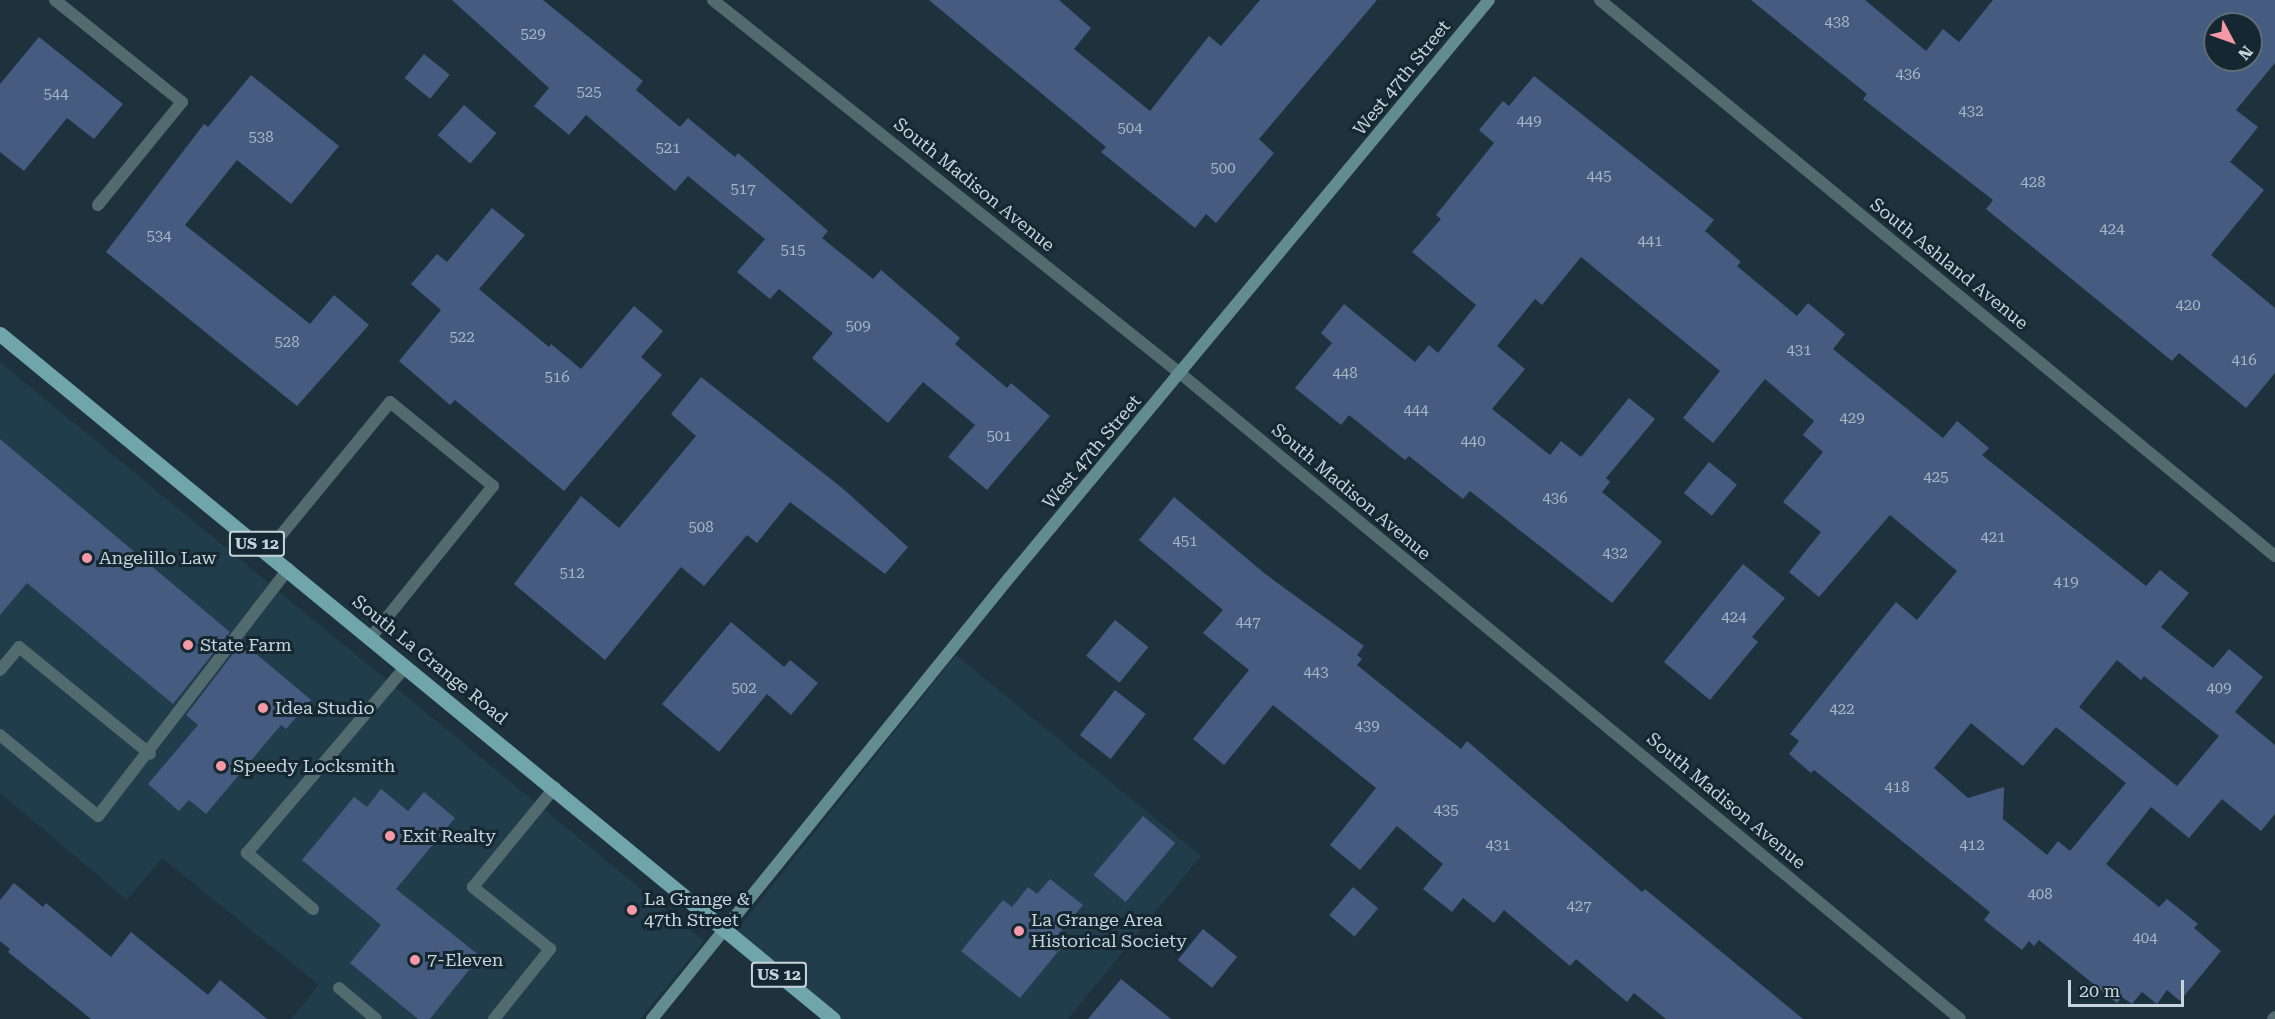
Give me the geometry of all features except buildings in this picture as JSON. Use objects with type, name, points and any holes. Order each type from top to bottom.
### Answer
[{"type":"main road","name":"West 47th Street","points":[[652,1019],[727,930],[1009,578],[1181,374],[1489,0]]},
{"type":"main road","name":"South La Grange Road","points":[[0,334],[555,787],[833,1019]]},
{"type":"street","points":[[55,0],[182,102],[98,205]]},
{"type":"street","name":"South Madison Avenue","points":[[713,0],[1181,374],[1960,1019]]},
{"type":"street","name":"South Ashland Avenue","points":[[1600,0],[2275,556]]},
{"type":"street","points":[[267,552],[390,402],[493,486],[371,637]]},
{"type":"street","points":[[0,735],[98,816],[150,754],[288,569]]},
{"type":"street","points":[[0,670],[19,647],[150,754]]},
{"type":"street","points":[[313,909],[247,853],[406,666]]},
{"type":"street","points":[[494,1019],[550,949],[473,887],[555,787]]},
{"type":"street","points":[[339,988],[376,1019]]},
{"type":"shaded area","points":[[0,362],[704,941],[640,1019],[291,1019],[319,985],[162,858],[127,900],[0,793]]},
{"type":"shaded area","points":[[956,655],[1201,856],[1068,1019],[827,1019],[729,940]]},
{"type":"place","name":"Angelillo Law","points":[[87,558]]},
{"type":"place","name":"State Farm","points":[[188,645]]},
{"type":"place","name":"Idea Studio","points":[[263,708]]},
{"type":"place","name":"Speedy Locksmith","points":[[221,766]]},
{"type":"place","name":"Exit Realty","points":[[390,836]]},
{"type":"place","name":"La Grange & 47th Street","points":[[632,910]]},
{"type":"place","name":"La Grange Area Historical Society","points":[[1019,931]]},
{"type":"place","name":"7-Eleven","points":[[415,960]]}]
